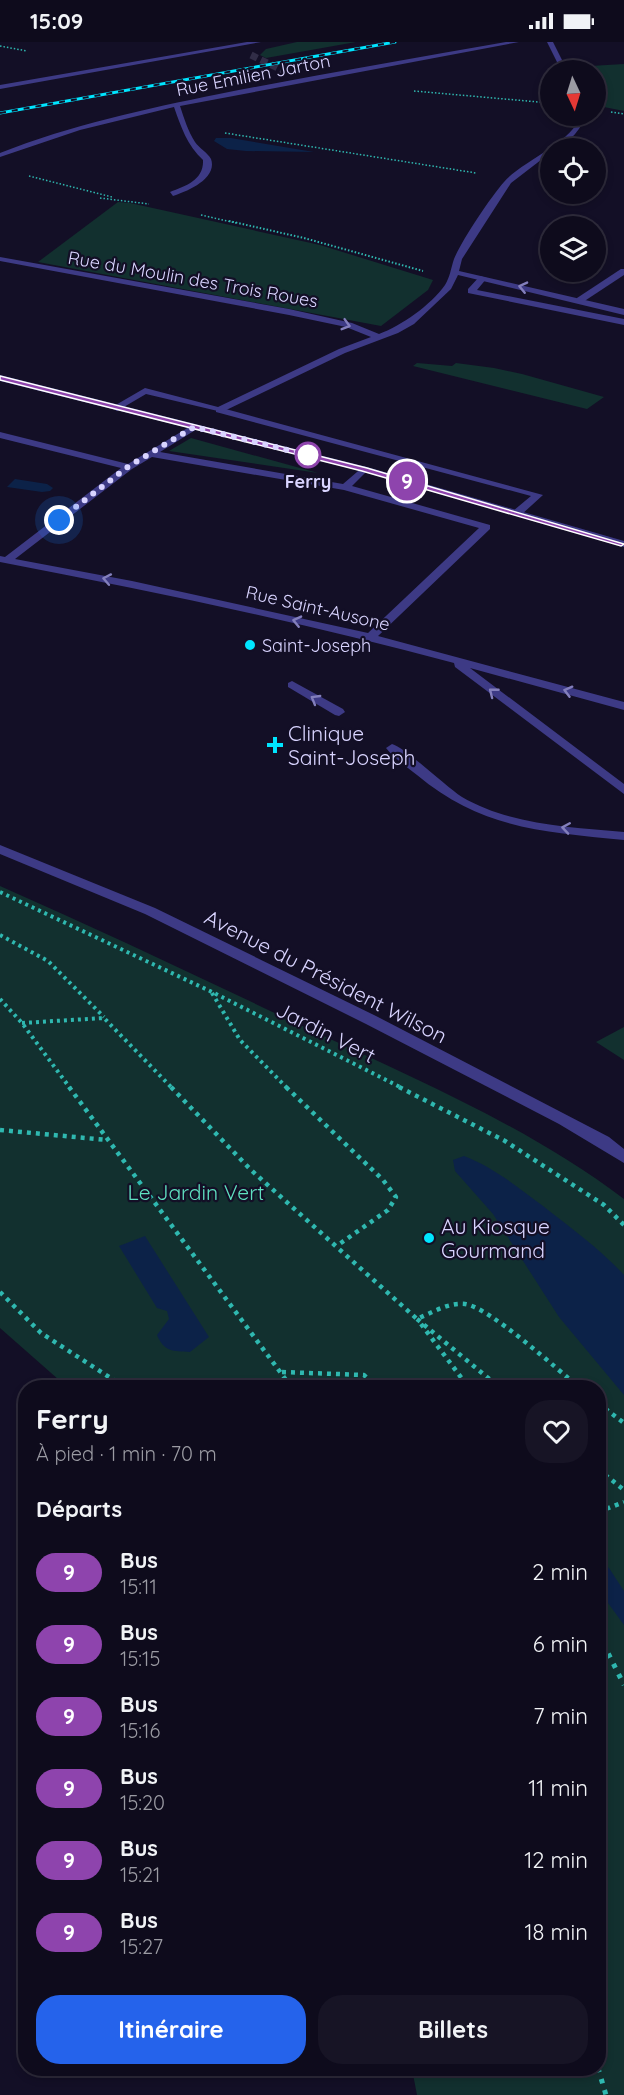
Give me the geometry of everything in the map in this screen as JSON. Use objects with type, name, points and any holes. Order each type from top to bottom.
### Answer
[{"type":"street","points":[[226,42],[243,50]]},
{"type":"street","points":[[0,87],[258,42]]},
{"type":"street","name":"Rue Emilien Jarton","points":[[0,156],[32,142],[87,125],[176,105],[516,42]]},
{"type":"street","points":[[550,42],[559,60]]},
{"type":"street","points":[[286,72],[298,81]]},
{"type":"street","points":[[173,194],[204,177],[209,167],[207,159],[190,142],[176,105]]},
{"type":"street","points":[[568,138],[577,126]]},
{"type":"street","points":[[219,410],[342,351],[411,322],[443,292],[454,275],[458,259],[493,201],[512,179],[540,158]]},
{"type":"street","name":"Rue du Moulin des Trois Roues","points":[[0,259],[289,312],[349,325],[378,337]]},
{"type":"street","points":[[580,300],[624,271]]},
{"type":"street","points":[[454,275],[483,278],[624,312]]},
{"type":"street","points":[[483,278],[471,291],[624,322]]},
{"type":"street","points":[[0,378],[364,469],[624,544]]},
{"type":"street","points":[[117,408],[145,391],[538,495],[517,513]]},
{"type":"street","points":[[4,560],[129,466],[153,454],[194,427]]},
{"type":"street","points":[[0,435],[129,466]]},
{"type":"street","points":[[153,454],[345,487],[486,527],[369,638]]},
{"type":"street","points":[[345,487],[364,469]]},
{"type":"street","name":"Rue Saint-Ausone","points":[[4,560],[132,584],[369,638],[624,706]]},
{"type":"street","points":[[453,661],[624,790]]},
{"type":"street","points":[[292,685],[339,712]]},
{"type":"street","points":[[392,748],[453,796],[479,810],[509,819],[624,836]]},
{"type":"street","name":"Avenue du Président Wilson","points":[[0,849],[150,911],[371,1020],[603,1141],[624,1157]]},
{"type":"path","points":[[411,91],[540,102]]},
{"type":"path","points":[[184,126],[512,179]]},
{"type":"path","points":[[26,176],[124,200]]},
{"type":"path","points":[[100,198],[150,204]]},
{"type":"path","points":[[193,213],[304,238],[419,270],[454,275]]},
{"type":"path","name":"Jardin Vert","points":[[0,892],[212,992],[505,1141],[604,1205],[624,1225]]},
{"type":"path","points":[[0,935],[48,962],[251,1170],[338,1245],[417,1318],[491,1380]]},
{"type":"path","points":[[212,992],[240,1040],[315,1117],[383,1180],[396,1197],[388,1210],[338,1245]]},
{"type":"path","points":[[0,999],[22,1023],[287,1380]]},
{"type":"path","points":[[22,1023],[104,1018]]},
{"type":"path","points":[[0,1130],[51,1132],[108,1140]]},
{"type":"path","points":[[0,1292],[41,1333],[114,1380]]},
{"type":"path","points":[[417,1318],[445,1307],[467,1303],[489,1316],[570,1380]]},
{"type":"path","points":[[417,1318],[463,1380]]},
{"type":"path","points":[[282,1372],[364,1375],[369,1380]]},
{"type":"path","points":[[606,1408],[624,1423]]},
{"type":"path","points":[[606,1475],[624,1490]]},
{"type":"path","points":[[606,1509],[624,1502]]},
{"type":"path","points":[[606,1650],[624,1685]]},
{"type":"path","points":[[600,2076],[606,2095]]},
{"type":"green space","points":[[297,42],[356,42],[266,58],[260,55],[266,49]]},
{"type":"green space","points":[[624,64],[624,111],[606,107],[606,65]]},
{"type":"green space","points":[[118,202],[320,245],[433,280],[428,290],[381,326],[38,262]]},
{"type":"green space","points":[[417,363],[452,366],[456,363],[494,368],[604,397],[587,409],[413,366]]},
{"type":"green space","points":[[191,438],[318,473],[169,451]]},
{"type":"green space","name":"Le Jardin Vert","points":[[0,886],[157,957],[473,1107],[551,1150],[624,1199],[624,2095],[417,2095],[413,2076],[606,2076],[606,1380],[59,1380],[0,1328]]},
{"type":"green space","points":[[624,1027],[624,1060],[596,1042]]},
{"type":"water","points":[[216,138],[231,138],[314,152],[227,149],[214,141]]},
{"type":"water","points":[[15,479],[47,484],[53,488],[42,492],[7,487]]},
{"type":"water","points":[[464,1156],[495,1172],[525,1192],[585,1239],[624,1275],[624,1395],[559,1317],[493,1214],[455,1171],[453,1160]]},
{"type":"water","points":[[145,1236],[209,1337],[190,1352],[170,1350],[160,1341],[157,1335],[169,1319],[167,1311],[157,1308],[119,1246]]},
{"type":"water","points":[[606,1565],[624,1591],[624,1625],[606,1603]]},
{"type":"tunnel","points":[[251,55],[286,72]]},
{"type":"railway","points":[[0,113],[395,42]]},
{"type":"bus line","name":"9","points":[[0,378],[364,469],[624,544]]},
{"type":"place","name":"Ferry","points":[[308,455]]},
{"type":"place","name":"Saint-Joseph","points":[[250,645]]},
{"type":"place","name":"Clinique Saint-Joseph","points":[[275,745]]},
{"type":"place","name":"Au Kiosque Gourmand","points":[[429,1238]]},
{"type":"route","points":[[59,520],[129,466],[153,454],[194,427],[308,455]]}]
